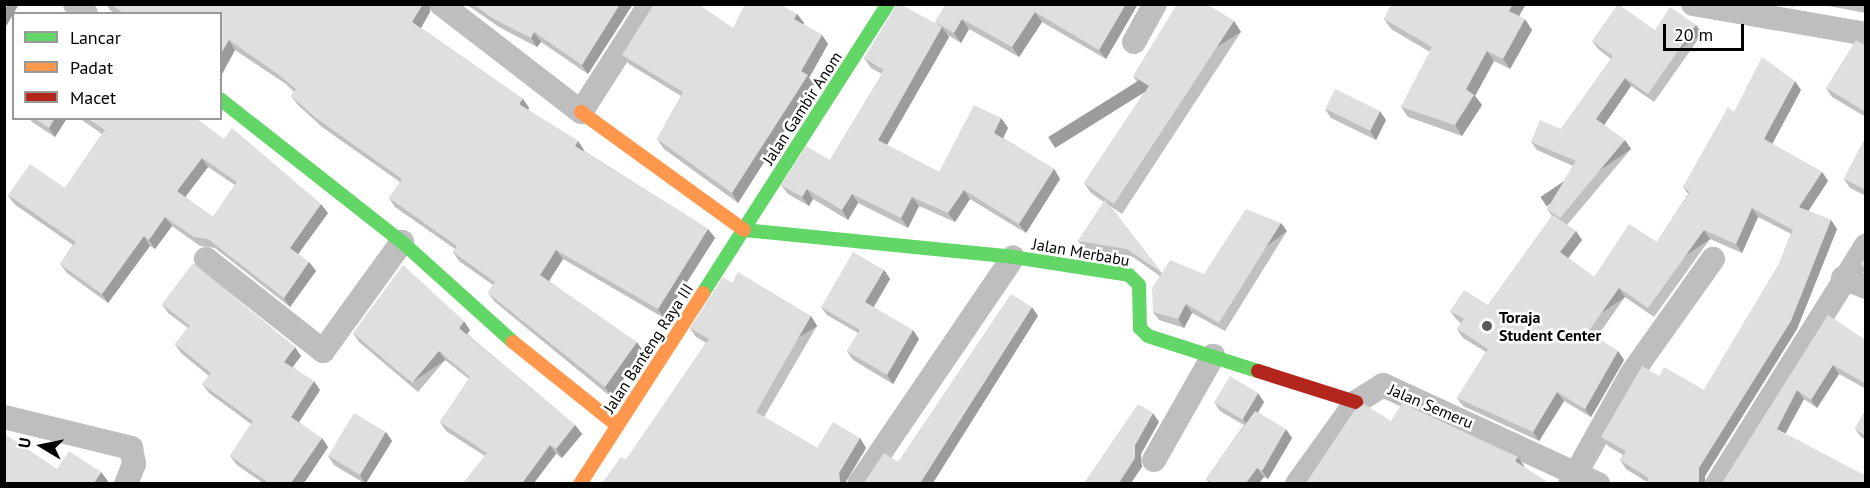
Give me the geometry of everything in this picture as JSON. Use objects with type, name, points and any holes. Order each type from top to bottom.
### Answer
[{"type":"street","points":[[441,4],[581,112],[744,230]]},
{"type":"street","points":[[581,112],[650,4]]},
{"type":"street","name":"Jalan Gambir Anom","points":[[744,230],[888,4]]},
{"type":"street","points":[[1134,42],[1155,4]]},
{"type":"street","points":[[1693,4],[1866,34]]},
{"type":"street","points":[[222,101],[402,242],[493,326],[618,426]]},
{"type":"street","name":"Jalan Merbabu","points":[[744,230],[1012,257],[1129,275],[1140,290],[1143,332],[1356,402]]},
{"type":"street","name":"Jalan Banteng Raya III","points":[[580,483],[744,230]]},
{"type":"street","points":[[206,259],[323,351],[402,242]]},
{"type":"street","points":[[1717,483],[1843,278],[1866,246]]},
{"type":"street","points":[[859,483],[1012,257]]},
{"type":"street","points":[[1573,477],[1632,372],[1713,259]]},
{"type":"street","points":[[1843,278],[1866,287]]},
{"type":"street","points":[[1154,460],[1213,356]]},
{"type":"street","name":"Jalan Semeru","points":[[1297,483],[1356,402],[1373,388],[1388,386],[1573,477],[1599,483]]},
{"type":"street","points":[[4,417],[131,448],[134,464],[126,483]]},
{"type":"building","points":[[110,4],[423,4],[412,22],[523,99],[519,104],[578,141],[575,146],[708,229],[658,309],[556,250],[540,275],[637,342],[605,387],[488,293],[495,282],[453,252],[457,246],[389,198],[402,179],[316,118],[291,96],[296,89],[279,75],[229,40],[222,52],[222,12],[122,12]]},
{"type":"building","points":[[473,4],[620,4],[582,65],[534,32],[531,38],[492,18]]},
{"type":"building","points":[[654,4],[698,4],[733,28],[745,4],[780,4],[797,14],[794,19],[822,35],[801,71],[808,75],[732,193],[657,139],[683,92],[622,55]]},
{"type":"building","points":[[897,4],[942,27],[878,140],[939,172],[974,105],[1001,118],[994,133],[1054,169],[1019,224],[964,190],[948,213],[912,197],[901,218],[852,194],[842,210],[807,189],[802,197],[781,185],[806,146],[830,160],[884,70],[864,58]]},
{"type":"building","points":[[946,4],[1126,4],[1099,50],[1035,12],[1012,47],[962,19],[954,33],[935,22]]},
{"type":"building","points":[[1177,4],[1207,4],[1234,21],[1114,204],[1084,183],[1149,86],[1133,76]]},
{"type":"building","points":[[1392,4],[1513,4],[1509,11],[1525,19],[1503,59],[1487,51],[1466,89],[1474,95],[1455,125],[1401,107],[1432,47],[1384,19]]},
{"type":"building","points":[[1618,4],[1655,30],[1670,7],[1696,25],[1648,94],[1625,78],[1596,119],[1625,140],[1560,218],[1547,209],[1576,161],[1531,142],[1540,120],[1561,129],[1613,56],[1592,41]]},
{"type":"building","points":[[1856,40],[1866,46],[1866,112],[1826,88]]},
{"type":"building","points":[[1762,57],[1795,81],[1764,139],[1822,172],[1799,207],[1831,220],[1791,321],[1699,468],[1699,482],[1701,483],[1646,483],[1649,478],[1620,460],[1626,451],[1601,437],[1642,366],[1659,376],[1664,367],[1704,390],[1779,264],[1793,230],[1752,208],[1736,244],[1704,230],[1648,308],[1619,288],[1588,332],[1618,351],[1585,409],[1557,392],[1533,432],[1457,398],[1488,349],[1457,329],[1464,319],[1450,311],[1464,290],[1488,305],[1553,215],[1576,231],[1560,252],[1594,277],[1629,224],[1657,242],[1690,192],[1683,187],[1728,107],[1734,112]]},
{"type":"building","points":[[1335,89],[1380,111],[1370,131],[1325,109]]},
{"type":"building","points":[[37,120],[54,120],[49,128]]},
{"type":"building","points":[[90,120],[199,120],[224,139],[232,128],[321,204],[290,248],[309,262],[284,298],[208,239],[194,237],[165,217],[149,240],[144,236],[102,294],[60,264],[76,242],[8,195],[30,164],[65,188],[105,130]],"holes":[[[202,158],[237,182],[213,217],[177,191]]]},
{"type":"building","points":[[1866,137],[1866,190],[1844,179]]},
{"type":"building","points":[[1105,200],[1162,273],[1127,249],[1078,241]]},
{"type":"building","points":[[1246,209],[1281,223],[1219,323],[1186,304],[1178,319],[1153,312],[1152,288],[1170,260],[1204,274]]},
{"type":"building","points":[[853,252],[884,270],[865,302],[913,330],[887,375],[847,351],[860,330],[821,307]]},
{"type":"building","points":[[1866,256],[1866,269],[1861,264]]},
{"type":"building","points":[[193,263],[295,347],[284,362],[314,381],[291,417],[322,438],[291,483],[269,483],[230,456],[253,421],[202,384],[211,373],[175,344],[190,326],[162,304]]},
{"type":"building","points":[[403,265],[464,321],[459,328],[575,425],[556,449],[550,445],[522,483],[463,483],[487,453],[440,422],[470,377],[439,351],[412,383],[353,333]]},
{"type":"building","points":[[738,272],[811,316],[756,412],[817,448],[833,422],[860,438],[839,473],[840,482],[843,483],[602,483],[621,457],[626,460],[709,339],[690,328],[723,277],[732,283]]},
{"type":"building","points":[[1011,294],[1032,307],[920,483],[864,483],[884,453],[898,462]]},
{"type":"building","points":[[1828,315],[1866,341],[1866,384],[1833,365],[1811,400],[1797,390],[1777,429],[1866,476],[1866,483],[1722,483]]},
{"type":"building","points":[[1230,376],[1258,393],[1242,420],[1214,403]]},
{"type":"building","points":[[1402,403],[1518,457],[1515,461],[1546,481],[1544,483],[1306,483],[1354,411],[1364,404],[1391,421]]},
{"type":"building","points":[[1138,404],[1153,413],[1135,445],[1135,458],[1119,483],[1084,483]]},
{"type":"building","points":[[1866,409],[1866,436],[1855,429]]},
{"type":"building","points":[[1255,411],[1286,429],[1262,471],[1257,468],[1246,483],[1213,483],[1206,479]]},
{"type":"building","points":[[354,413],[386,432],[360,475],[328,456]]},
{"type":"building","points":[[5,434],[57,469],[69,451],[101,472],[94,483],[4,483]]},
{"type":"traffic: fast","points":[[703,293],[888,4]]},
{"type":"traffic: fast","points":[[222,101],[402,242],[513,342]]},
{"type":"traffic: fast","points":[[744,230],[1013,257],[1129,275],[1139,285],[1140,328],[1148,336],[1258,371]]},
{"type":"traffic: slow","points":[[581,112],[744,230]]},
{"type":"traffic: slow","points":[[580,484],[703,293]]},
{"type":"traffic: slow","points":[[513,342],[618,426]]},
{"type":"traffic: jam","points":[[1258,371],[1356,402]]},
{"type":"place","name":"Toraja Student Center","points":[[1487,326]]}]
